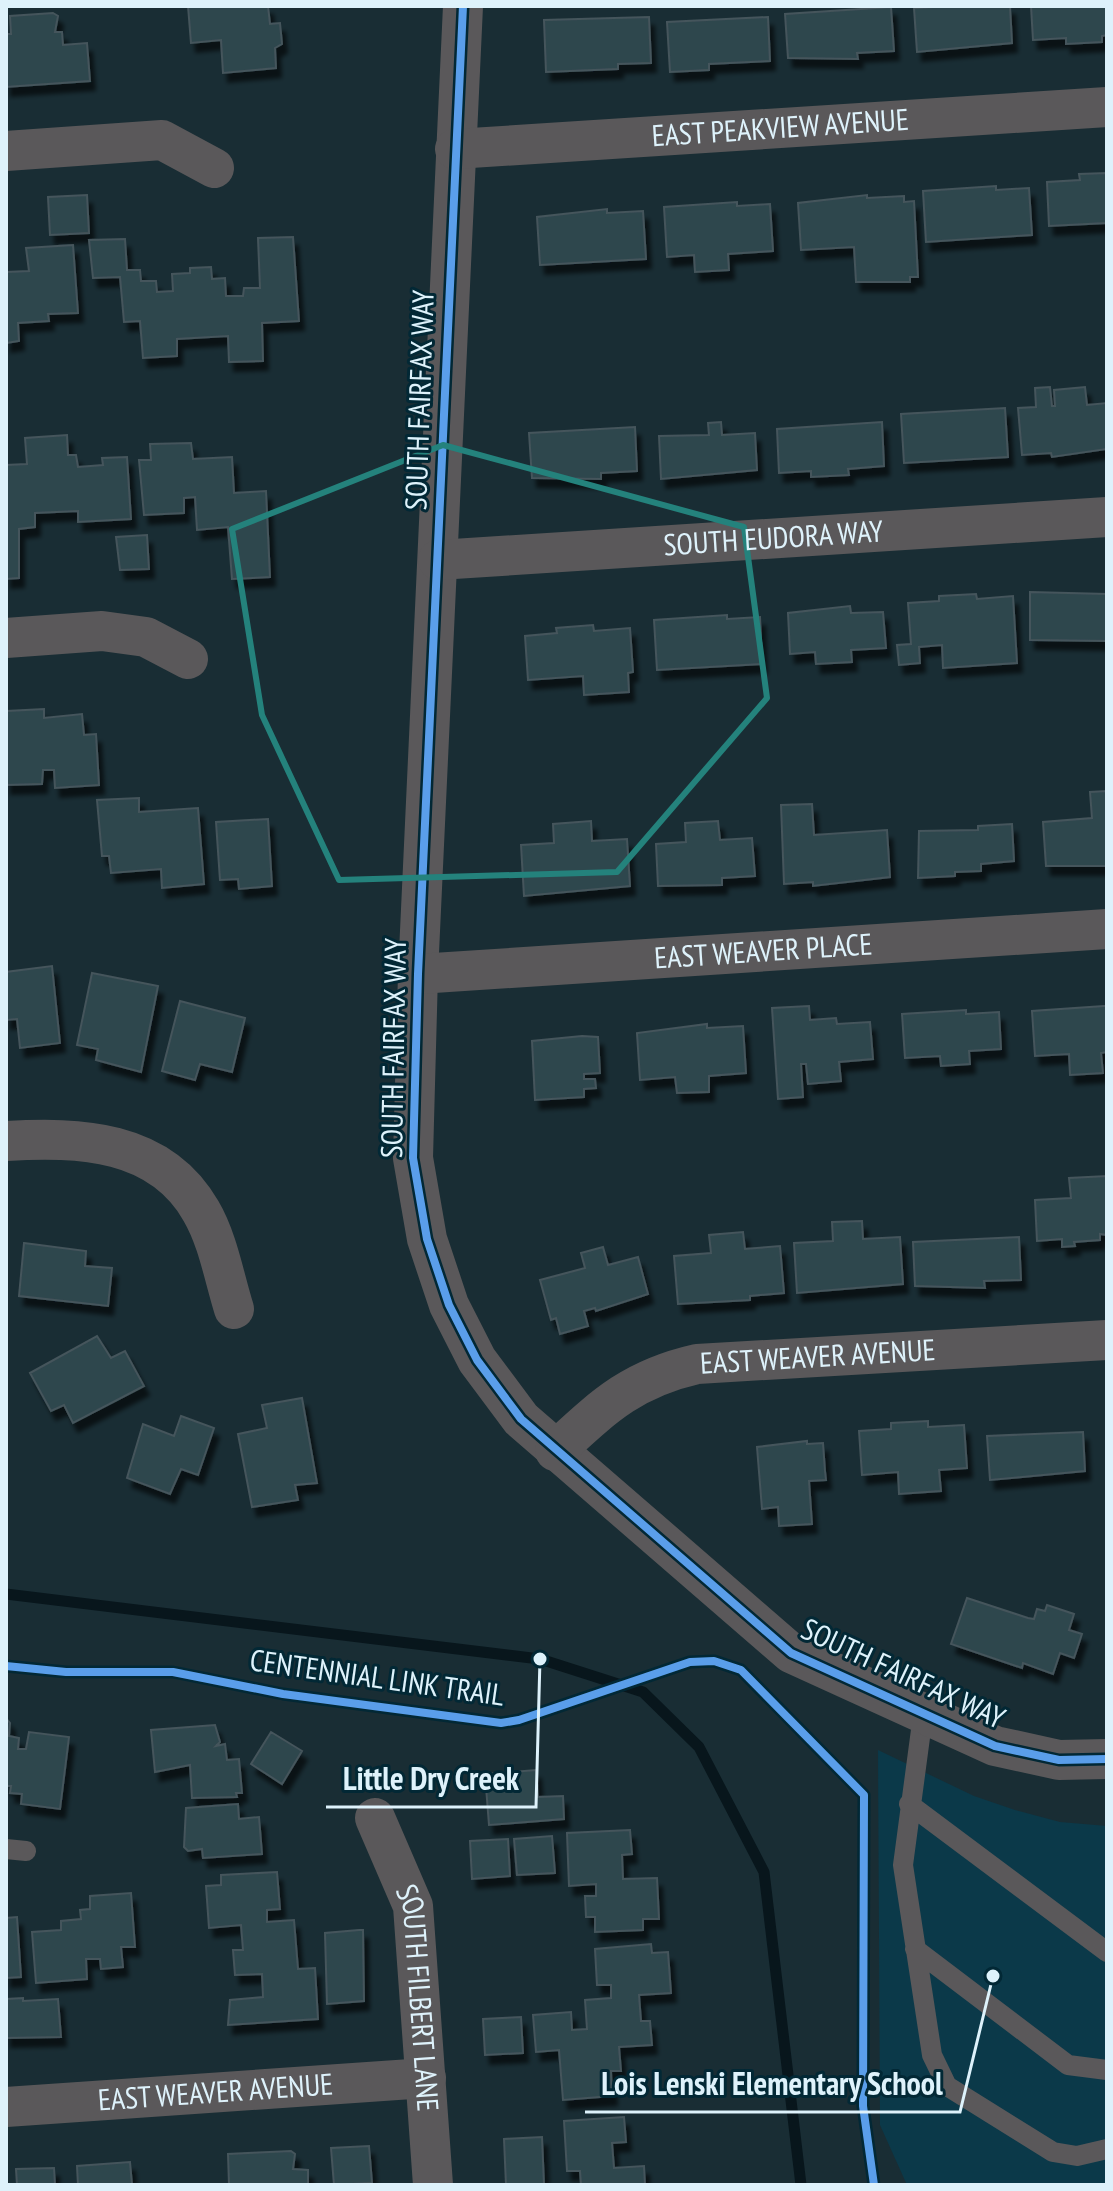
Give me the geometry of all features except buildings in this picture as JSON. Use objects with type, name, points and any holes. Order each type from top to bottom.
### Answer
[{"type":"street","name":"SOUTH FAIRFAX WAY","points":[[463,6],[418,974],[413,1158],[427,1239],[449,1305],[477,1360],[521,1419],[791,1653],[995,1746],[1059,1760],[1107,1759]]},
{"type":"street","name":"EAST PEAKVIEW AVENUE","points":[[455,149],[1107,107]]},
{"type":"street","points":[[6,151],[162,140],[214,168]]},
{"type":"street","name":"SOUTH EUDORA WAY","points":[[438,560],[1107,517]]},
{"type":"street","points":[[6,638],[102,631],[146,637],[188,659]]},
{"type":"street","name":"EAST WEAVER PLACE","points":[[418,974],[1107,929]]},
{"type":"street","points":[[6,1141],[54,1138],[115,1145],[146,1157],[167,1171],[185,1187],[202,1212],[234,1309]]},
{"type":"street","name":"EAST WEAVER AVENUE","points":[[555,1451],[602,1408],[642,1380],[697,1364],[1107,1340]]},
{"type":"street","name":"SOUTH FILBERT LANE","points":[[375,1818],[413,1906],[433,2185]]},
{"type":"street","name":"EAST WEAVER AVENUE","points":[[6,2107],[426,2078]]},
{"type":"lane","points":[[923,1715],[903,1865],[928,2040],[947,2086],[1053,2152],[1077,2156],[1107,2149]]},
{"type":"lane","points":[[909,1804],[1107,1952]]},
{"type":"lane","points":[[915,1949],[1068,2065],[1107,2070]]},
{"type":"highlighted area","points":[[443,445],[744,527],[767,698],[617,872],[339,880],[262,715],[232,529]]},
{"type":"shaded area","points":[[878,1750],[974,1796],[1015,1810],[1060,1822],[1107,1826],[1107,2185],[907,2185],[880,2125]]},
{"type":"waterway","points":[[6,1594],[540,1659],[643,1692],[699,1747],[764,1872],[801,2185]]},
{"type":"cycle path","points":[[463,6],[418,974],[413,1158],[427,1239],[449,1305],[477,1360],[521,1419],[791,1653],[995,1746],[1059,1760],[1107,1759]]},
{"type":"cycle path","name":"CENTENNIAL LINK TRAIL","points":[[6,1666],[66,1672],[173,1672],[283,1694],[501,1723],[519,1720],[690,1662],[714,1661],[741,1670],[864,1795],[863,2106],[874,2185]]},
{"type":"place","name":"Little Dry Creek","points":[[540,1659]]},
{"type":"place","name":"Lois Lenski Elementary School","points":[[993,1976]]}]
